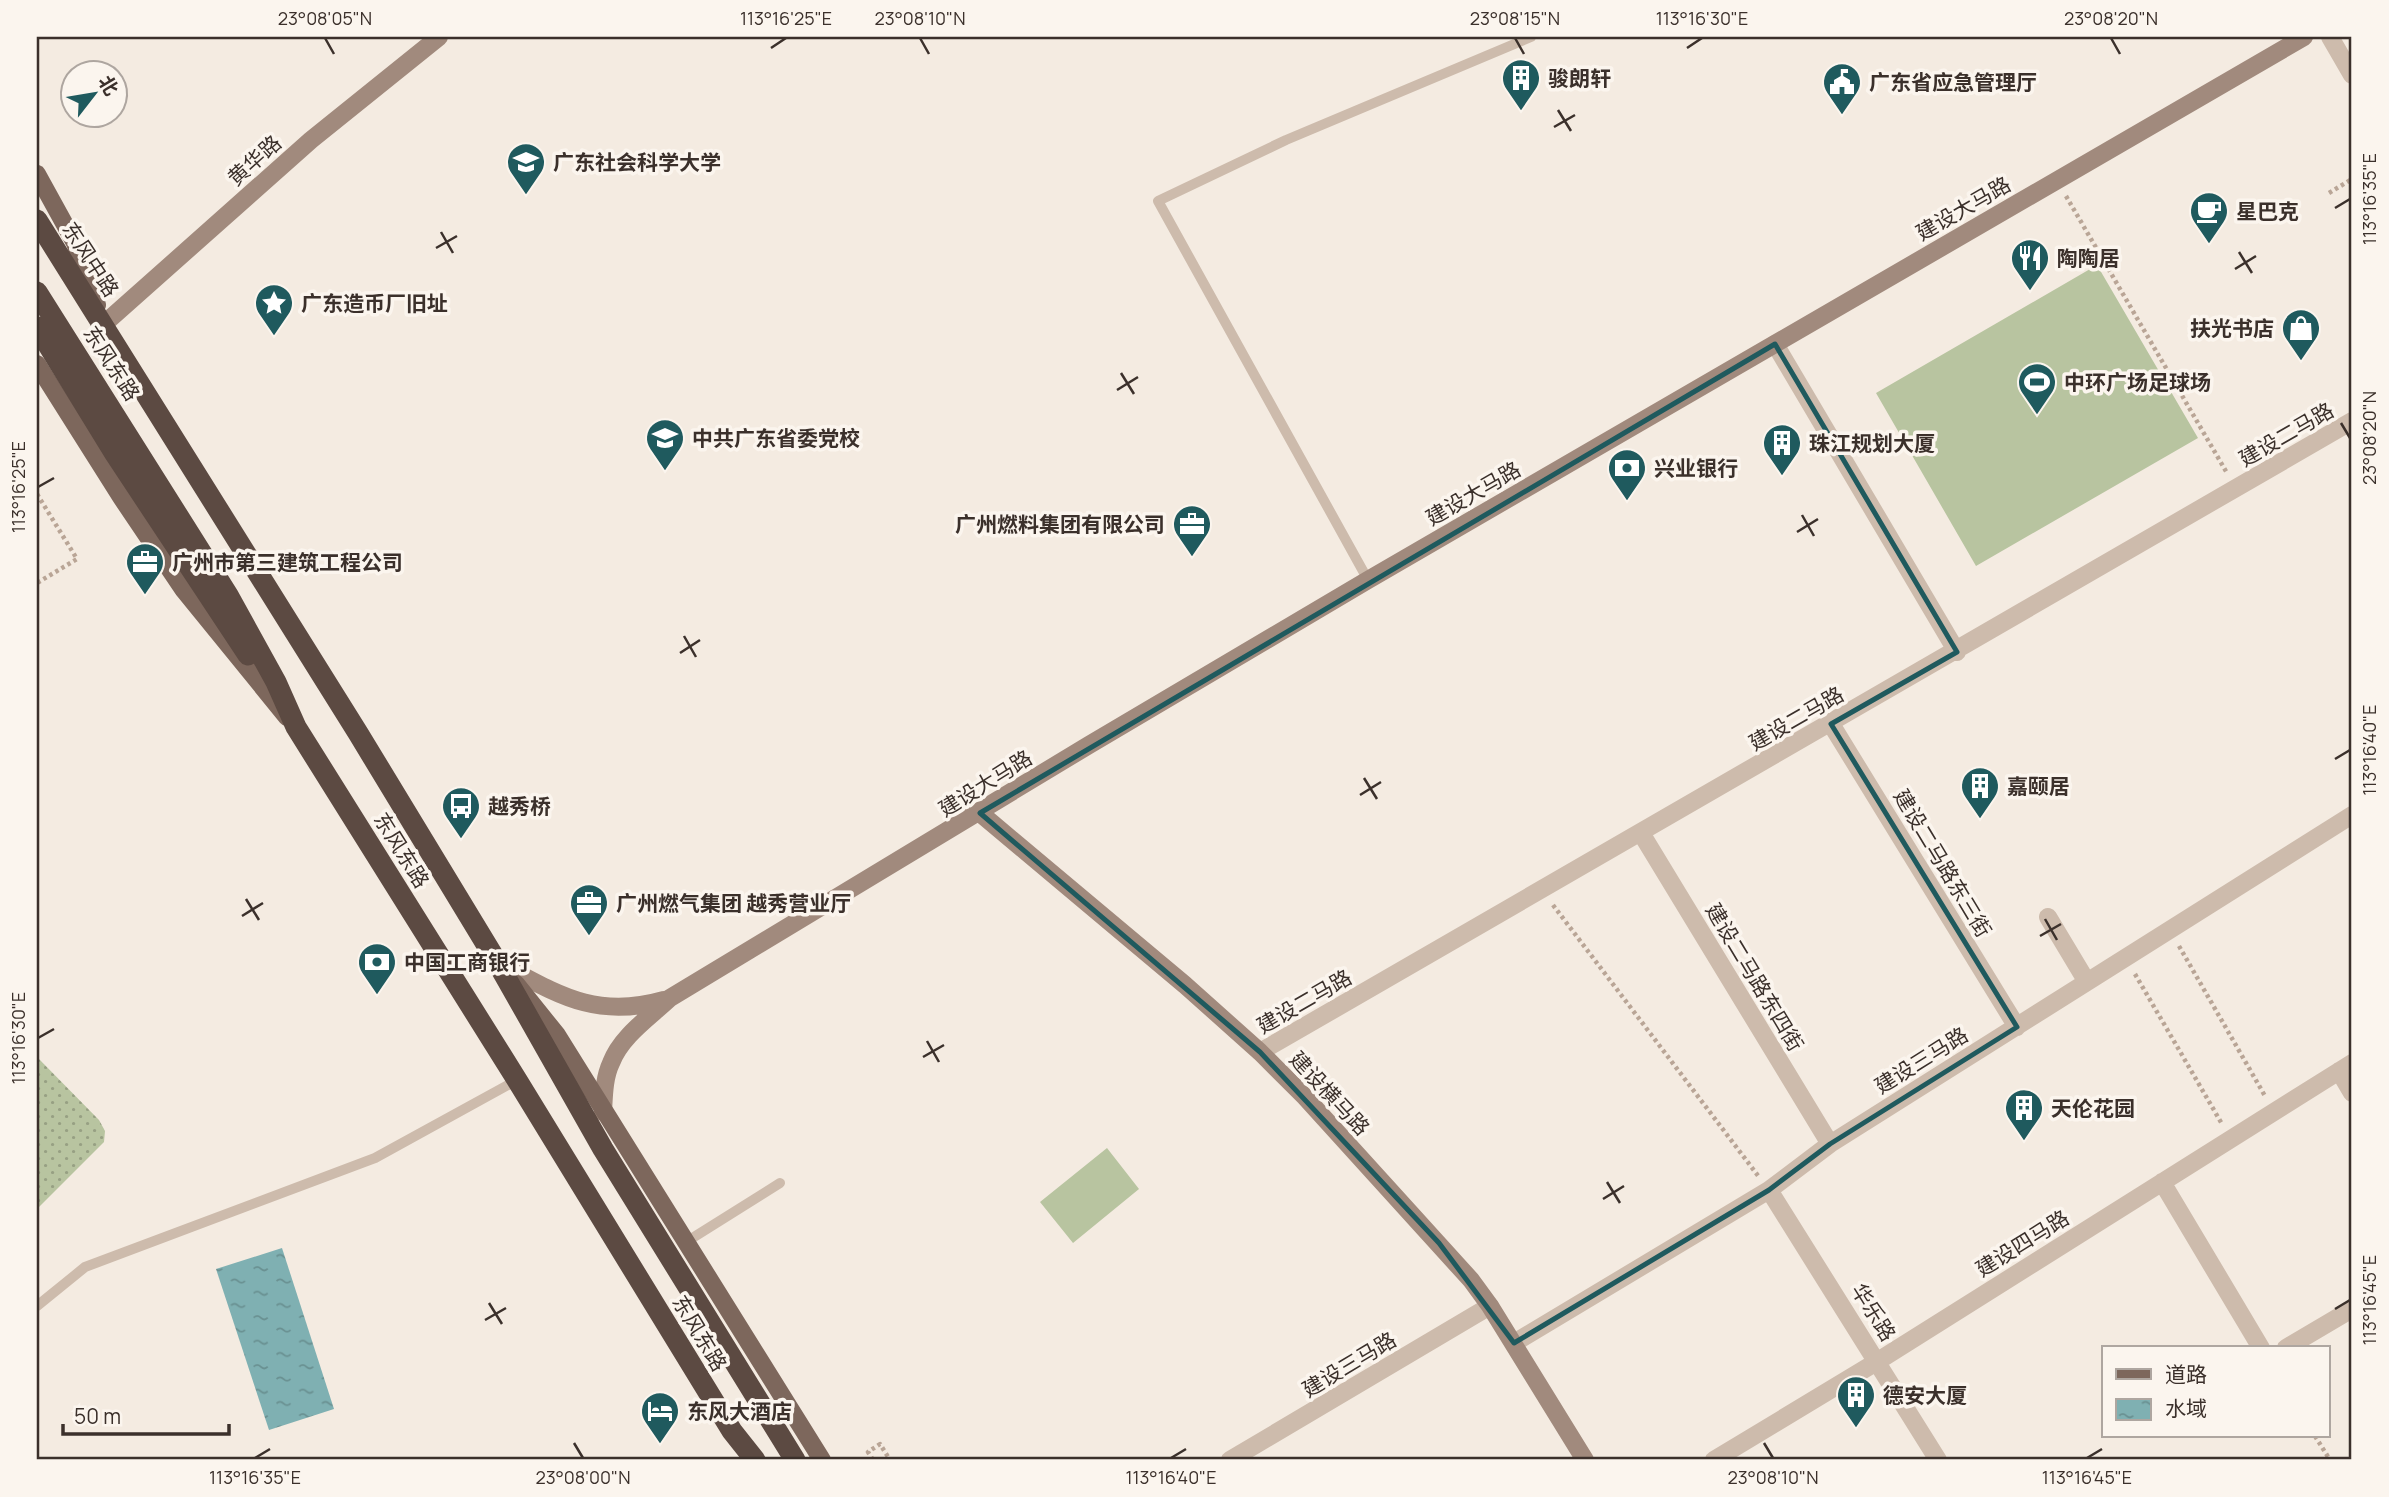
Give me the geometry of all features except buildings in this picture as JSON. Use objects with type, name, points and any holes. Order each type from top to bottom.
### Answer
[{"type":"highway","name":"东风中路","points":[[37,220],[104,324]]},
{"type":"highway","name":"东风东路","points":[[37,292],[228,595],[276,682],[296,727],[517,1080],[732,1431],[746,1460]]},
{"type":"highway","name":"东风东路","points":[[104,324],[358,733],[496,962],[603,1149],[795,1460]]},
{"type":"highway","points":[[41,335],[115,454],[296,727]]},
{"type":"highway","name":"东风东路","points":[[732,1431],[755,1460]]},
{"type":"main road","points":[[37,174],[75,243],[104,324]]},
{"type":"main road","points":[[37,364],[183,589],[296,727]]},
{"type":"main road","name":"东风东路","points":[[496,962],[537,1008],[822,1460]]},
{"type":"street","name":"黄华路","points":[[104,324],[311,140],[439,37]]},
{"type":"street","name":"建设大马路","points":[[670,998],[1368,580],[2304,37]]},
{"type":"street","points":[[2330,37],[2352,75]]},
{"type":"street","points":[[1775,344],[1957,652]]},
{"type":"street","name":"建设二马路","points":[[1260,1052],[1957,652],[2352,421]]},
{"type":"street","name":"建设二马路东三街","points":[[1831,724],[2017,1027]]},
{"type":"street","name":"建设横马路","points":[[980,813],[1260,1052],[1304,1097],[1439,1243],[1490,1306],[1585,1460]]},
{"type":"street","name":"建设三马路","points":[[1514,1343],[1769,1190],[1830,1144],[2352,815]]},
{"type":"street","name":"建设二马路东四街","points":[[1642,833],[1830,1144]]},
{"type":"street","points":[[2048,917],[2087,982]]},
{"type":"street","points":[[496,962],[567,998],[594,1006],[643,1006],[670,998]]},
{"type":"street","points":[[603,1112],[611,1061],[622,1044],[670,998]]},
{"type":"street","points":[[2346,1067],[2352,1093]]},
{"type":"street","name":"建设四马路","points":[[1714,1460],[1878,1361],[2346,1067]]},
{"type":"street","points":[[2162,1182],[2260,1346]]},
{"type":"street","name":"华乐路","points":[[1769,1190],[1938,1460]]},
{"type":"street","name":"建设三马路","points":[[1230,1460],[1490,1306]]},
{"type":"street","points":[[2289,1346],[2352,1309]]},
{"type":"lane","points":[[1368,580],[1157,201],[1286,140],[1531,37]]},
{"type":"lane","points":[[37,1306],[85,1267],[375,1158],[517,1080]]},
{"type":"lane","points":[[686,1242],[780,1183]]},
{"type":"path","points":[[2329,193],[2352,179]]},
{"type":"path","points":[[2056,180],[2236,489]]},
{"type":"path","points":[[37,494],[77,559],[37,583]]},
{"type":"path","points":[[1542,890],[1769,1190]]},
{"type":"path","points":[[2170,930],[2274,1112]]},
{"type":"path","points":[[2126,958],[2231,1139]]},
{"type":"path","points":[[2316,1438],[2330,1460]]},
{"type":"path","points":[[873,1460],[867,1452],[880,1444],[890,1460]]},
{"type":"highlighted area","points":[[1775,344],[1957,652],[1831,724],[2017,1027],[1830,1144],[1769,1190],[1514,1343],[1439,1243],[1260,1052],[980,813]]},
{"type":"green space","name":"中环广场足球场","points":[[2097,265],[2198,438],[1976,566],[1876,393]]},
{"type":"green space","points":[[37,1057],[99,1120],[105,1131],[104,1142],[37,1209]]},
{"type":"green space","points":[[1107,1148],[1139,1189],[1073,1243],[1040,1202]]},
{"type":"water","points":[[282,1248],[334,1409],[269,1430],[216,1269]]},
{"type":"place","name":"骏朗轩","points":[[1521,112]]},
{"type":"place","name":"广东省应急管理厅","points":[[1842,116]]},
{"type":"place","name":"广东社会科学大学","points":[[526,196]]},
{"type":"place","name":"星巴克","points":[[2209,245]]},
{"type":"place","name":"陶陶居","points":[[2030,292]]},
{"type":"place","name":"广东造币厂旧址","points":[[274,337]]},
{"type":"place","name":"扶光书店","points":[[2301,362]]},
{"type":"place","name":"中环广场足球场","points":[[2037,416]]},
{"type":"place","name":"中共广东省委党校","points":[[665,472]]},
{"type":"place","name":"珠江规划大厦","points":[[1782,477]]},
{"type":"place","name":"兴业银行","points":[[1627,502]]},
{"type":"place","name":"广州燃料集团有限公司","points":[[1192,558]]},
{"type":"place","name":"广州市第三建筑工程公司","points":[[145,596]]},
{"type":"place","name":"嘉颐居","points":[[1980,820]]},
{"type":"place","name":"越秀桥","points":[[461,840]]},
{"type":"place","name":"广州燃气集团 越秀营业厅","points":[[589,937]]},
{"type":"place","name":"中国工商银行","points":[[377,996]]},
{"type":"place","name":"天伦花园","points":[[2024,1142]]},
{"type":"place","name":"德安大厦","points":[[1856,1429]]},
{"type":"place","name":"东风大酒店","points":[[660,1445]]}]
